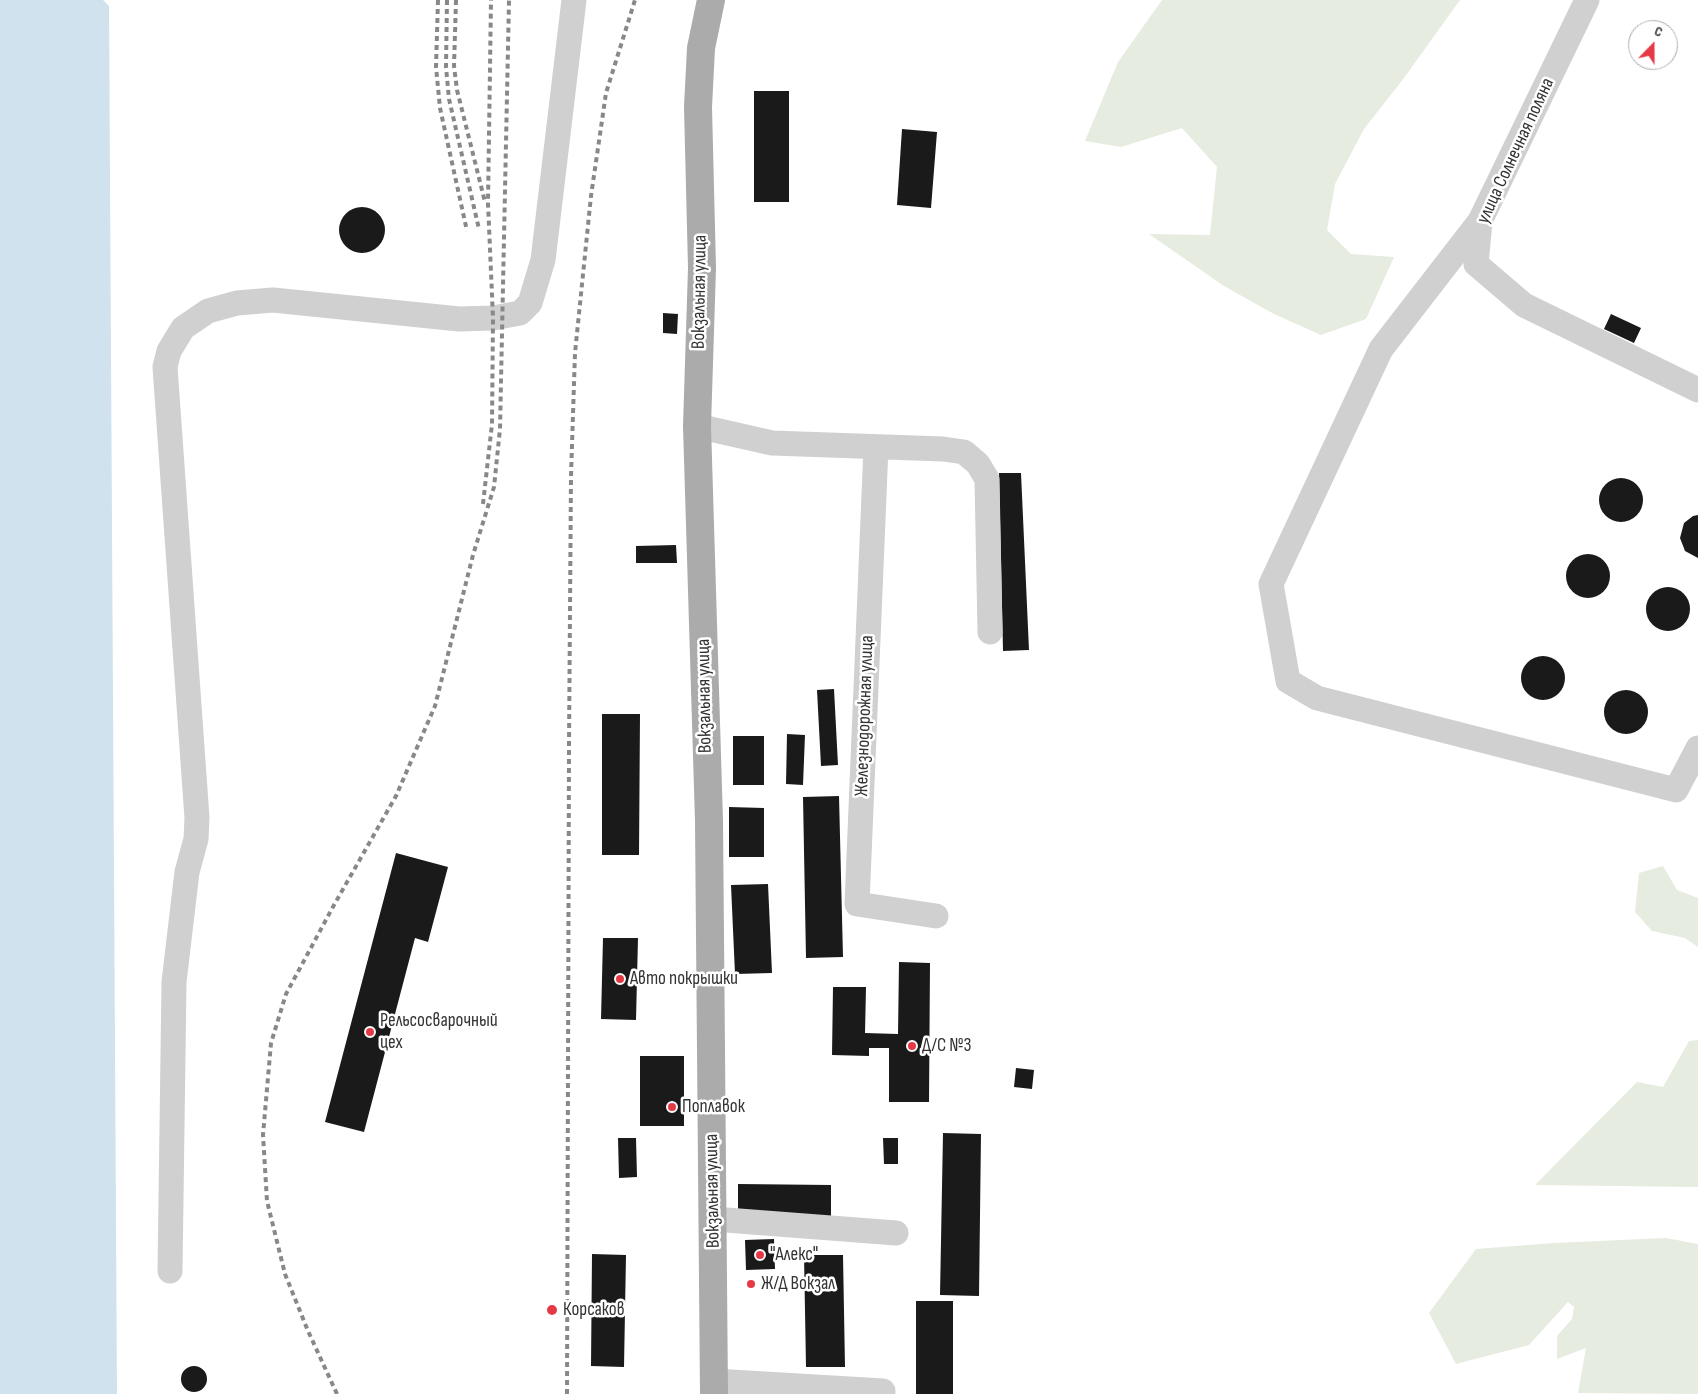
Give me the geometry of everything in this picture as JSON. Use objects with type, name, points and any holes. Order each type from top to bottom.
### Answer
[{"type":"main road","name":"Вокзальная улица","points":[[711,0],[701,48],[698,107],[702,268],[697,426],[709,821],[714,1387]]},
{"type":"street","points":[[170,1271],[174,982],[187,872],[196,839],[198,818],[165,367],[169,351],[183,328],[208,311],[238,302],[273,300],[459,319],[492,318],[520,313],[530,303],[543,260],[574,0]]},
{"type":"street","name":"улица Солнечная поляна","points":[[1587,0],[1480,221],[1476,264],[1524,305],[1698,390]]},
{"type":"street","points":[[1480,221],[1381,349],[1271,584],[1288,681],[1317,698],[1676,790],[1698,748]]},
{"type":"street","points":[[697,426],[772,443],[943,449],[964,452],[978,464],[987,479],[990,632]]},
{"type":"street","name":"Железнодорожная улица","points":[[876,447],[857,904],[936,916]]},
{"type":"street","points":[[713,1219],[896,1233]]},
{"type":"street","points":[[714,1387],[883,1391]]},
{"type":"shaded area","points":[[1162,0],[1460,0],[1404,78],[1364,129],[1335,184],[1327,230],[1351,254],[1394,257],[1366,319],[1321,335],[1274,314],[1224,286],[1149,234],[1210,235],[1217,167],[1182,128],[1121,147],[1085,141],[1118,62]]},
{"type":"shaded area","points":[[1663,866],[1677,890],[1698,898],[1698,947],[1685,938],[1652,931],[1635,912],[1639,873]]},
{"type":"shaded area","points":[[1698,1040],[1698,1187],[1535,1185],[1637,1082],[1663,1087],[1689,1041]]},
{"type":"shaded area","points":[[1666,1238],[1698,1244],[1698,1394],[1578,1393],[1586,1348],[1557,1359],[1557,1336],[1572,1319],[1574,1307],[1568,1302],[1529,1345],[1456,1364],[1429,1313],[1476,1249]]},
{"type":"water","points":[[0,0],[103,0],[109,6],[117,1394],[0,1394]]},
{"type":"building","points":[[754,91],[789,91],[789,202],[754,202]]},
{"type":"building","points":[[902,129],[937,132],[931,208],[897,205]]},
{"type":"building","points":[[362,207],[375,211],[381,217],[385,230],[381,243],[375,249],[362,253],[349,249],[343,243],[339,230],[343,217],[349,211]]},
{"type":"building","points":[[663,313],[678,314],[677,334],[663,333]]},
{"type":"building","points":[[1611,314],[1641,328],[1634,343],[1604,329]]},
{"type":"building","points":[[999,473],[1021,473],[1029,650],[1003,651]]},
{"type":"building","points":[[1625,478],[1637,484],[1642,491],[1642,509],[1637,516],[1630,521],[1617,522],[1609,519],[1602,512],[1599,496],[1602,488],[1609,481]]},
{"type":"building","points":[[1698,515],[1698,558],[1685,551],[1680,538],[1684,523],[1693,516]]},
{"type":"building","points":[[676,545],[677,563],[636,563],[636,546]]},
{"type":"building","points":[[1592,554],[1604,560],[1609,567],[1609,585],[1604,592],[1597,597],[1584,598],[1576,595],[1569,588],[1566,572],[1569,564],[1576,557]]},
{"type":"building","points":[[1672,587],[1684,593],[1689,600],[1689,618],[1684,625],[1677,630],[1664,631],[1656,628],[1649,621],[1646,605],[1649,597],[1656,590]]},
{"type":"building","points":[[1547,656],[1559,662],[1564,669],[1564,687],[1559,694],[1552,699],[1539,700],[1531,697],[1524,690],[1521,674],[1524,666],[1531,659]]},
{"type":"building","points":[[834,689],[838,765],[821,766],[817,690]]},
{"type":"building","points":[[1630,690],[1642,696],[1647,703],[1647,721],[1642,728],[1635,733],[1622,734],[1614,731],[1607,724],[1604,708],[1607,700],[1614,693]]},
{"type":"building","points":[[602,714],[640,714],[639,855],[602,855]]},
{"type":"building","points":[[787,734],[805,735],[803,785],[786,784]]},
{"type":"building","points":[[733,736],[764,736],[764,785],[733,785]]},
{"type":"building","points":[[839,796],[843,957],[806,958],[803,797]]},
{"type":"building","points":[[729,807],[764,808],[764,857],[729,857]]},
{"type":"building","name":"Рельсосварочный цех","points":[[396,853],[448,867],[428,942],[415,938],[364,1132],[325,1122]]},
{"type":"building","points":[[768,884],[772,973],[735,974],[731,885]]},
{"type":"building","name":"Авто покрышки","points":[[603,938],[638,938],[636,1020],[601,1019]]},
{"type":"building","points":[[899,962],[930,963],[929,1102],[889,1102],[889,1048],[869,1048],[869,1056],[832,1055],[833,987],[866,987],[865,1033],[898,1034]]},
{"type":"building","points":[[640,1056],[684,1056],[684,1126],[640,1126]]},
{"type":"building","points":[[1016,1068],[1034,1070],[1032,1089],[1014,1087]]},
{"type":"building","points":[[943,1133],[981,1134],[979,1296],[940,1295]]},
{"type":"building","points":[[618,1138],[636,1138],[637,1177],[619,1178]]},
{"type":"building","points":[[883,1138],[898,1138],[898,1164],[884,1164]]},
{"type":"building","points":[[738,1184],[831,1185],[831,1217],[738,1217]]},
{"type":"building","name":"\"Алекс\"","points":[[774,1239],[775,1269],[746,1270],[745,1240]]},
{"type":"building","points":[[592,1254],[626,1255],[624,1367],[591,1366]]},
{"type":"building","points":[[804,1255],[843,1255],[845,1367],[806,1367]]},
{"type":"building","points":[[916,1301],[953,1301],[953,1394],[916,1394]]},
{"type":"building","points":[[194,1366],[203,1370],[207,1379],[203,1388],[194,1392],[185,1388],[181,1379],[185,1370]]},
{"type":"railway","points":[[438,0],[436,67],[440,108],[467,231]]},
{"type":"railway","points":[[447,0],[446,67],[449,99],[479,229]]},
{"type":"railway","points":[[456,0],[454,66],[457,90],[485,202]]},
{"type":"railway","points":[[483,504],[492,424],[493,318],[488,203],[491,0]]},
{"type":"railway","points":[[337,1394],[308,1331],[285,1274],[267,1201],[263,1135],[271,1043],[286,994],[396,796],[435,706],[473,555],[494,487],[500,429],[509,0]]},
{"type":"railway","points":[[567,1394],[571,476],[575,353],[591,196],[606,93],[635,0]]},
{"type":"place","name":"Авто покрышки","points":[[620,979]]},
{"type":"place","name":"Рельсосварочный цех","points":[[370,1032]]},
{"type":"place","name":"Д/С №3","points":[[912,1046]]},
{"type":"place","name":"Поплавок","points":[[672,1107]]},
{"type":"place","name":"\"Алекс\"","points":[[760,1255]]},
{"type":"place","name":"Ж/Д Вокзал","points":[[751,1284]]},
{"type":"place","name":"Корсаков","points":[[552,1310]]}]
